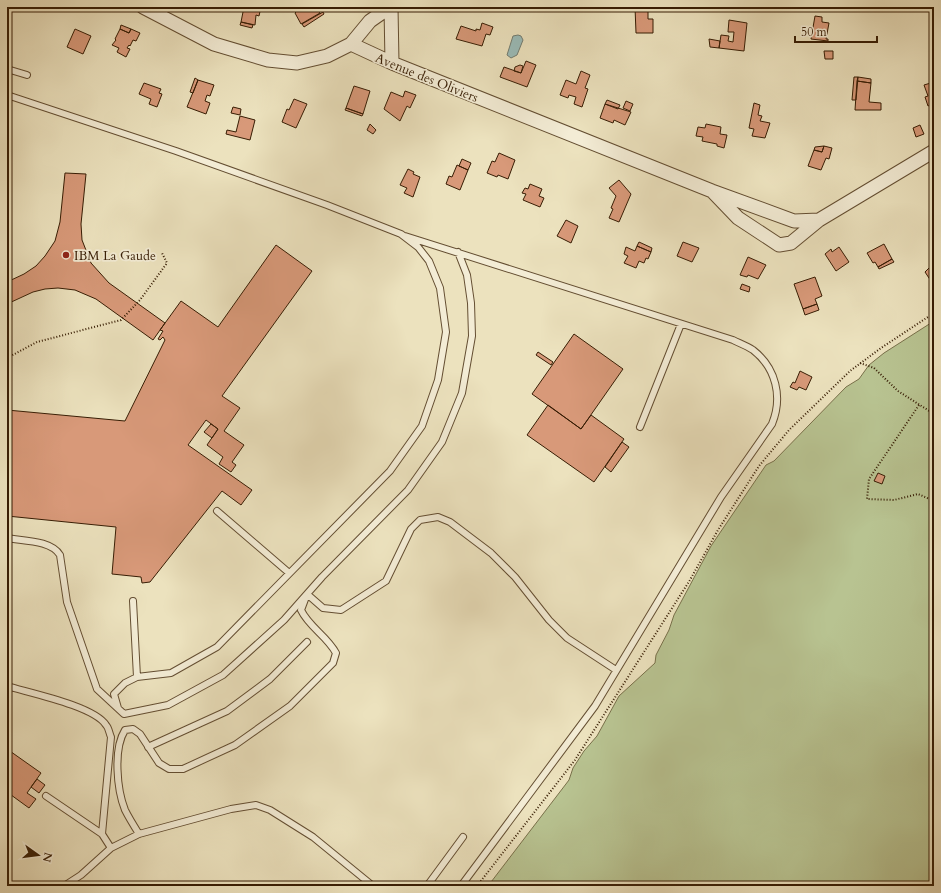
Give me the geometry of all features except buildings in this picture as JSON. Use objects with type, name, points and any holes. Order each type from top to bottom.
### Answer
[{"type":"street","points":[[143,7],[214,44],[268,60],[297,64],[327,56],[351,44],[370,22],[390,7]]},
{"type":"street","points":[[390,7],[392,63]]},
{"type":"street","name":"Avenue des Oliviers","points":[[351,44],[392,63],[712,191],[794,221],[820,220]]},
{"type":"street","name":"Avenue des Oliviers","points":[[712,191],[738,218],[778,244],[791,243],[820,220],[934,151]]},
{"type":"lane","points":[[7,69],[27,75]]},
{"type":"lane","points":[[7,95],[176,151],[327,205],[400,234],[733,340],[752,349],[771,371],[777,385],[777,413],[772,424],[721,497],[683,563],[595,706],[461,886]]},
{"type":"lane","points":[[118,708],[114,694],[125,683],[137,677],[171,673],[218,647],[249,616],[288,572],[390,471],[422,426],[438,380],[446,332],[440,288],[429,261],[418,247],[400,234]]},
{"type":"lane","points":[[7,538],[56,548],[60,555],[67,602],[97,689],[124,714],[168,704],[223,675],[284,620],[307,594],[408,490],[442,442],[462,393],[472,336],[471,303],[467,275],[458,252]]},
{"type":"lane","points":[[640,427],[681,324]]},
{"type":"lane","points":[[217,511],[288,572]]},
{"type":"lane","points":[[307,594],[323,608],[341,610],[386,581],[411,529],[420,520],[438,517],[450,522],[491,553],[515,577],[549,620],[567,638],[616,670]]},
{"type":"lane","points":[[138,834],[125,809],[117,779],[120,738],[125,730],[133,729],[140,734],[159,763],[169,769],[183,769],[235,745],[290,706],[333,663],[336,653],[331,645],[305,619],[301,610],[307,594]]},
{"type":"lane","points":[[132,600],[137,677]]},
{"type":"lane","points":[[148,747],[227,711],[270,679],[307,642]]},
{"type":"lane","points":[[7,686],[76,706],[93,714],[106,725],[111,737],[102,834]]},
{"type":"lane","points":[[46,796],[102,834],[111,848]]},
{"type":"lane","points":[[64,886],[81,875],[111,848],[138,834],[231,809],[256,805],[270,810],[313,837],[373,886]]},
{"type":"lane","points":[[427,886],[462,837]]},
{"type":"path","points":[[7,358],[37,342],[121,320],[140,300],[167,263],[162,253]]},
{"type":"path","points":[[477,886],[575,760],[690,580],[718,530],[759,466],[809,410],[860,363],[934,313]]},
{"type":"path","points":[[860,363],[874,368],[898,391],[934,414]]},
{"type":"path","points":[[919,405],[869,480],[867,499],[894,500],[918,494],[934,501]]},
{"type":"green space","points":[[934,321],[934,886],[488,886],[569,780],[573,768],[584,751],[597,736],[619,696],[655,663],[656,655],[669,630],[674,615],[711,546],[766,465],[774,461],[846,387],[859,379],[869,365],[884,353]]},
{"type":"water","points":[[513,36],[521,36],[523,40],[517,55],[511,58],[507,55]]},
{"type":"place","name":"IBM La Gaude","points":[[66,255]]}]
